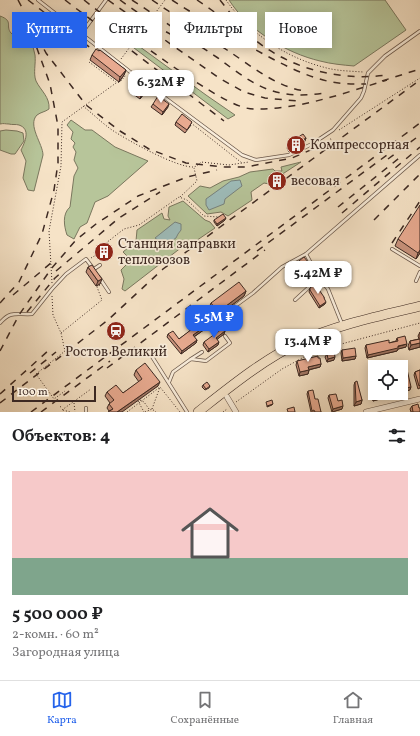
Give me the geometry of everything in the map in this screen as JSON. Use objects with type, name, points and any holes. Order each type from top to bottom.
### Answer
[{"type":"highway","points":[[198,412],[270,359],[312,338],[343,327],[420,306]]},
{"type":"highway","points":[[208,412],[230,401],[271,365],[314,342],[353,330],[420,313]]},
{"type":"street","points":[[366,412],[420,399]]},
{"type":"street","points":[[230,401],[236,412]]},
{"type":"lane","points":[[38,0],[53,12]]},
{"type":"lane","points":[[87,26],[106,0]]},
{"type":"lane","points":[[87,39],[242,155],[256,160],[289,155],[312,144],[333,130],[361,98],[368,73],[386,56],[420,31]]},
{"type":"lane","points":[[212,323],[253,293],[282,267],[306,254],[420,155]]},
{"type":"lane","points":[[392,249],[420,266]]},
{"type":"lane","points":[[306,254],[319,278],[328,289],[343,327]]},
{"type":"lane","points":[[0,323],[5,317],[16,313],[25,315],[32,314],[66,274],[86,258],[109,292]]},
{"type":"lane","points":[[94,269],[100,265]]},
{"type":"lane","points":[[416,281],[420,272]]},
{"type":"lane","points":[[295,300],[319,278]]},
{"type":"lane","points":[[191,359],[206,361],[230,343],[225,336]]},
{"type":"lane","points":[[169,382],[173,372],[202,352]]},
{"type":"lane","points":[[151,354],[187,412]]},
{"type":"path","points":[[118,62],[165,0]]},
{"type":"path","points":[[226,0],[235,13],[249,28],[286,53],[324,68],[368,73]]},
{"type":"path","points":[[89,62],[116,83]]},
{"type":"path","points":[[65,391],[54,399],[36,374],[65,351],[61,333],[53,314],[49,230],[61,166],[62,122],[116,83],[120,82],[124,77]]},
{"type":"path","points":[[338,130],[420,78]]},
{"type":"path","points":[[83,106],[111,129],[149,151],[185,166],[194,167],[201,162],[229,165],[250,162]]},
{"type":"path","points":[[96,255],[94,252],[124,229],[139,225],[179,197],[197,181],[194,167]]},
{"type":"path","points":[[179,197],[187,200],[204,216],[218,217],[222,222]]},
{"type":"path","points":[[61,333],[102,300],[97,287],[102,284]]},
{"type":"path","points":[[212,316],[214,315],[213,313]]},
{"type":"path","points":[[223,412],[230,401],[282,368],[315,351],[420,323]]},
{"type":"path","points":[[127,412],[160,387]]},
{"type":"path","points":[[152,409],[160,387]]},
{"type":"path","points":[[160,387],[180,412]]},
{"type":"path","points":[[70,412],[62,410],[91,389]]},
{"type":"path","points":[[140,401],[144,402],[149,409]]},
{"type":"path","points":[[140,401],[139,404],[144,412],[149,409],[156,412]]},
{"type":"path","points":[[74,402],[75,412]]},
{"type":"green space","points":[[229,0],[385,0],[406,30],[354,66],[333,64],[307,57],[285,48],[332,48],[332,12],[265,12],[265,36],[257,30],[257,12],[237,11]]},
{"type":"green space","points":[[0,16],[8,22],[9,30],[12,34],[12,48],[33,48],[35,55],[35,78],[47,98],[49,105],[49,109],[37,115],[34,119],[35,129],[43,155],[34,191],[28,190],[23,178],[26,161],[21,150],[26,136],[25,129],[18,125],[0,124]]},
{"type":"green space","points":[[134,48],[142,48],[235,115],[228,119]]},
{"type":"green space","points":[[71,120],[85,130],[92,130],[115,147],[148,161],[108,196],[95,202],[87,223],[80,227],[74,239],[67,235],[64,220],[67,210],[70,207],[74,176],[78,168],[74,160],[76,152],[73,147],[75,143],[71,139],[73,132],[67,125]]},
{"type":"green space","points":[[6,130],[23,133],[24,141],[15,154],[0,150],[0,131]]},
{"type":"green space","points":[[301,162],[269,184],[264,183],[251,192],[252,200],[228,216],[221,212],[207,214],[188,196],[200,186],[210,188],[223,181],[239,177],[250,172],[273,169],[275,171],[282,171],[281,167]]},
{"type":"green space","points":[[183,201],[205,220],[210,222],[215,228],[184,249],[182,247],[125,291],[122,289],[124,279],[121,270],[131,260],[123,252],[136,241],[137,230],[162,213],[164,219],[170,220],[168,216],[169,207]]},
{"type":"water","points":[[240,180],[242,186],[225,199],[224,204],[209,210],[206,205],[206,199],[231,181]]},
{"type":"water","points":[[175,222],[181,224],[181,230],[176,238],[166,242],[155,238]]},
{"type":"building","points":[[96,49],[99,51],[100,50],[126,70],[120,77],[92,55]]},
{"type":"building","points":[[136,80],[147,88],[141,96],[130,88]]},
{"type":"building","points":[[158,96],[169,104],[163,112],[153,104]]},
{"type":"building","points":[[182,114],[192,122],[187,130],[176,122]]},
{"type":"building","points":[[303,134],[306,138],[291,147],[289,143]]},
{"type":"building","points":[[420,205],[420,250],[418,253],[398,239]]},
{"type":"building","points":[[223,214],[226,218],[217,224],[214,220]]},
{"type":"building","name":"Станция заправки тепловозов","points":[[108,243],[112,249],[100,257],[96,251]]},
{"type":"building","points":[[304,257],[312,267],[298,278],[291,267]]},
{"type":"building","points":[[92,265],[102,279],[98,281],[88,267]]},
{"type":"building","points":[[239,282],[246,291],[218,312],[211,303]]},
{"type":"building","points":[[315,284],[326,302],[320,306],[310,290],[310,288]]},
{"type":"building","points":[[201,319],[206,326],[193,335],[197,340],[182,351],[168,334],[173,331],[179,339],[192,329],[190,327]]},
{"type":"building","points":[[223,328],[225,331],[216,338],[219,342],[209,349],[204,342]]},
{"type":"building","points":[[405,336],[407,344],[398,346],[398,348],[368,355],[366,345],[389,340],[389,343],[398,341],[397,338]]},
{"type":"building","points":[[420,339],[420,343],[411,345],[410,341]]},
{"type":"building","points":[[355,348],[356,356],[343,358],[342,350]]},
{"type":"building","points":[[334,351],[335,357],[328,359],[327,354]]},
{"type":"building","points":[[318,356],[321,364],[308,367],[309,370],[300,372],[297,361]]},
{"type":"building","name":"Ростов Великий","points":[[145,363],[160,382],[117,412],[108,412],[113,409],[109,404],[114,400],[107,392],[116,385],[123,393],[142,379],[136,370]]},
{"type":"building","points":[[420,370],[420,385],[419,386],[415,372]]},
{"type":"building","points":[[408,374],[411,387],[408,388]]},
{"type":"building","points":[[357,381],[362,400],[356,402],[355,382]]},
{"type":"building","points":[[207,382],[210,386],[206,389],[203,385]]},
{"type":"building","points":[[313,390],[315,399],[318,399],[321,412],[315,412],[314,410],[312,411],[308,391]]},
{"type":"building","points":[[336,394],[338,401],[342,400],[343,406],[333,409],[329,395]]},
{"type":"building","points":[[272,400],[273,404],[267,406],[266,402]]},
{"type":"building","points":[[418,404],[420,412],[413,412],[412,406]]},
{"type":"building","points":[[294,407],[295,412],[288,412],[287,409]]},
{"type":"railway","points":[[18,0],[46,53],[86,105],[120,131],[149,149],[186,163],[225,167],[246,167],[292,158],[331,139]]},
{"type":"railway","points":[[28,0],[92,49]]},
{"type":"railway","points":[[65,0],[224,121]]},
{"type":"railway","points":[[84,0],[175,68],[229,102],[242,107],[271,109],[305,104],[387,80]]},
{"type":"railway","points":[[108,0],[219,78],[244,92],[265,98],[298,101]]},
{"type":"railway","points":[[120,0],[170,34]]},
{"type":"railway","points":[[132,0],[241,75],[260,86],[288,94],[310,95],[324,93]]},
{"type":"railway","points":[[152,0],[264,75],[294,89],[305,91]]},
{"type":"railway","points":[[172,0],[243,43],[296,70],[319,79],[332,82],[366,84]]},
{"type":"railway","points":[[197,0],[214,12]]},
{"type":"railway","points":[[220,0],[245,31],[260,44],[293,63],[330,74],[368,77],[387,75]]},
{"type":"railway","points":[[0,303],[19,282],[42,234],[54,190],[58,163],[58,126],[50,84],[37,48]]},
{"type":"railway","points":[[382,81],[420,69]]},
{"type":"railway","points":[[0,403],[108,320],[163,269],[420,80]]},
{"type":"railway","points":[[31,412],[420,123]]},
{"type":"railway","points":[[388,159],[420,135]]},
{"type":"railway","points":[[342,213],[420,147]]},
{"type":"railway","points":[[257,251],[391,152]]},
{"type":"railway","points":[[338,207],[403,155]]},
{"type":"railway","points":[[0,351],[19,315],[51,269],[76,240],[96,224],[138,196],[187,177],[217,170]]},
{"type":"railway","points":[[374,220],[420,174]]},
{"type":"railway","points":[[56,271],[119,218],[160,192]]},
{"type":"railway","points":[[392,243],[420,201]]},
{"type":"railway","points":[[107,368],[265,250]]},
{"type":"railway","points":[[13,295],[51,263]]},
{"type":"railway","points":[[27,312],[55,278],[64,270]]},
{"type":"railway","points":[[0,394],[49,350]]},
{"type":"railway","points":[[30,373],[56,352]]},
{"type":"railway","points":[[41,412],[110,361]]},
{"type":"place","name":"Компрессорная","points":[[296,145]]},
{"type":"place","name":"весовая","points":[[277,181]]},
{"type":"place","name":"Станция заправки тепловозов","points":[[104,252]]},
{"type":"place","name":"Ростов Великий","points":[[116,331]]}]
